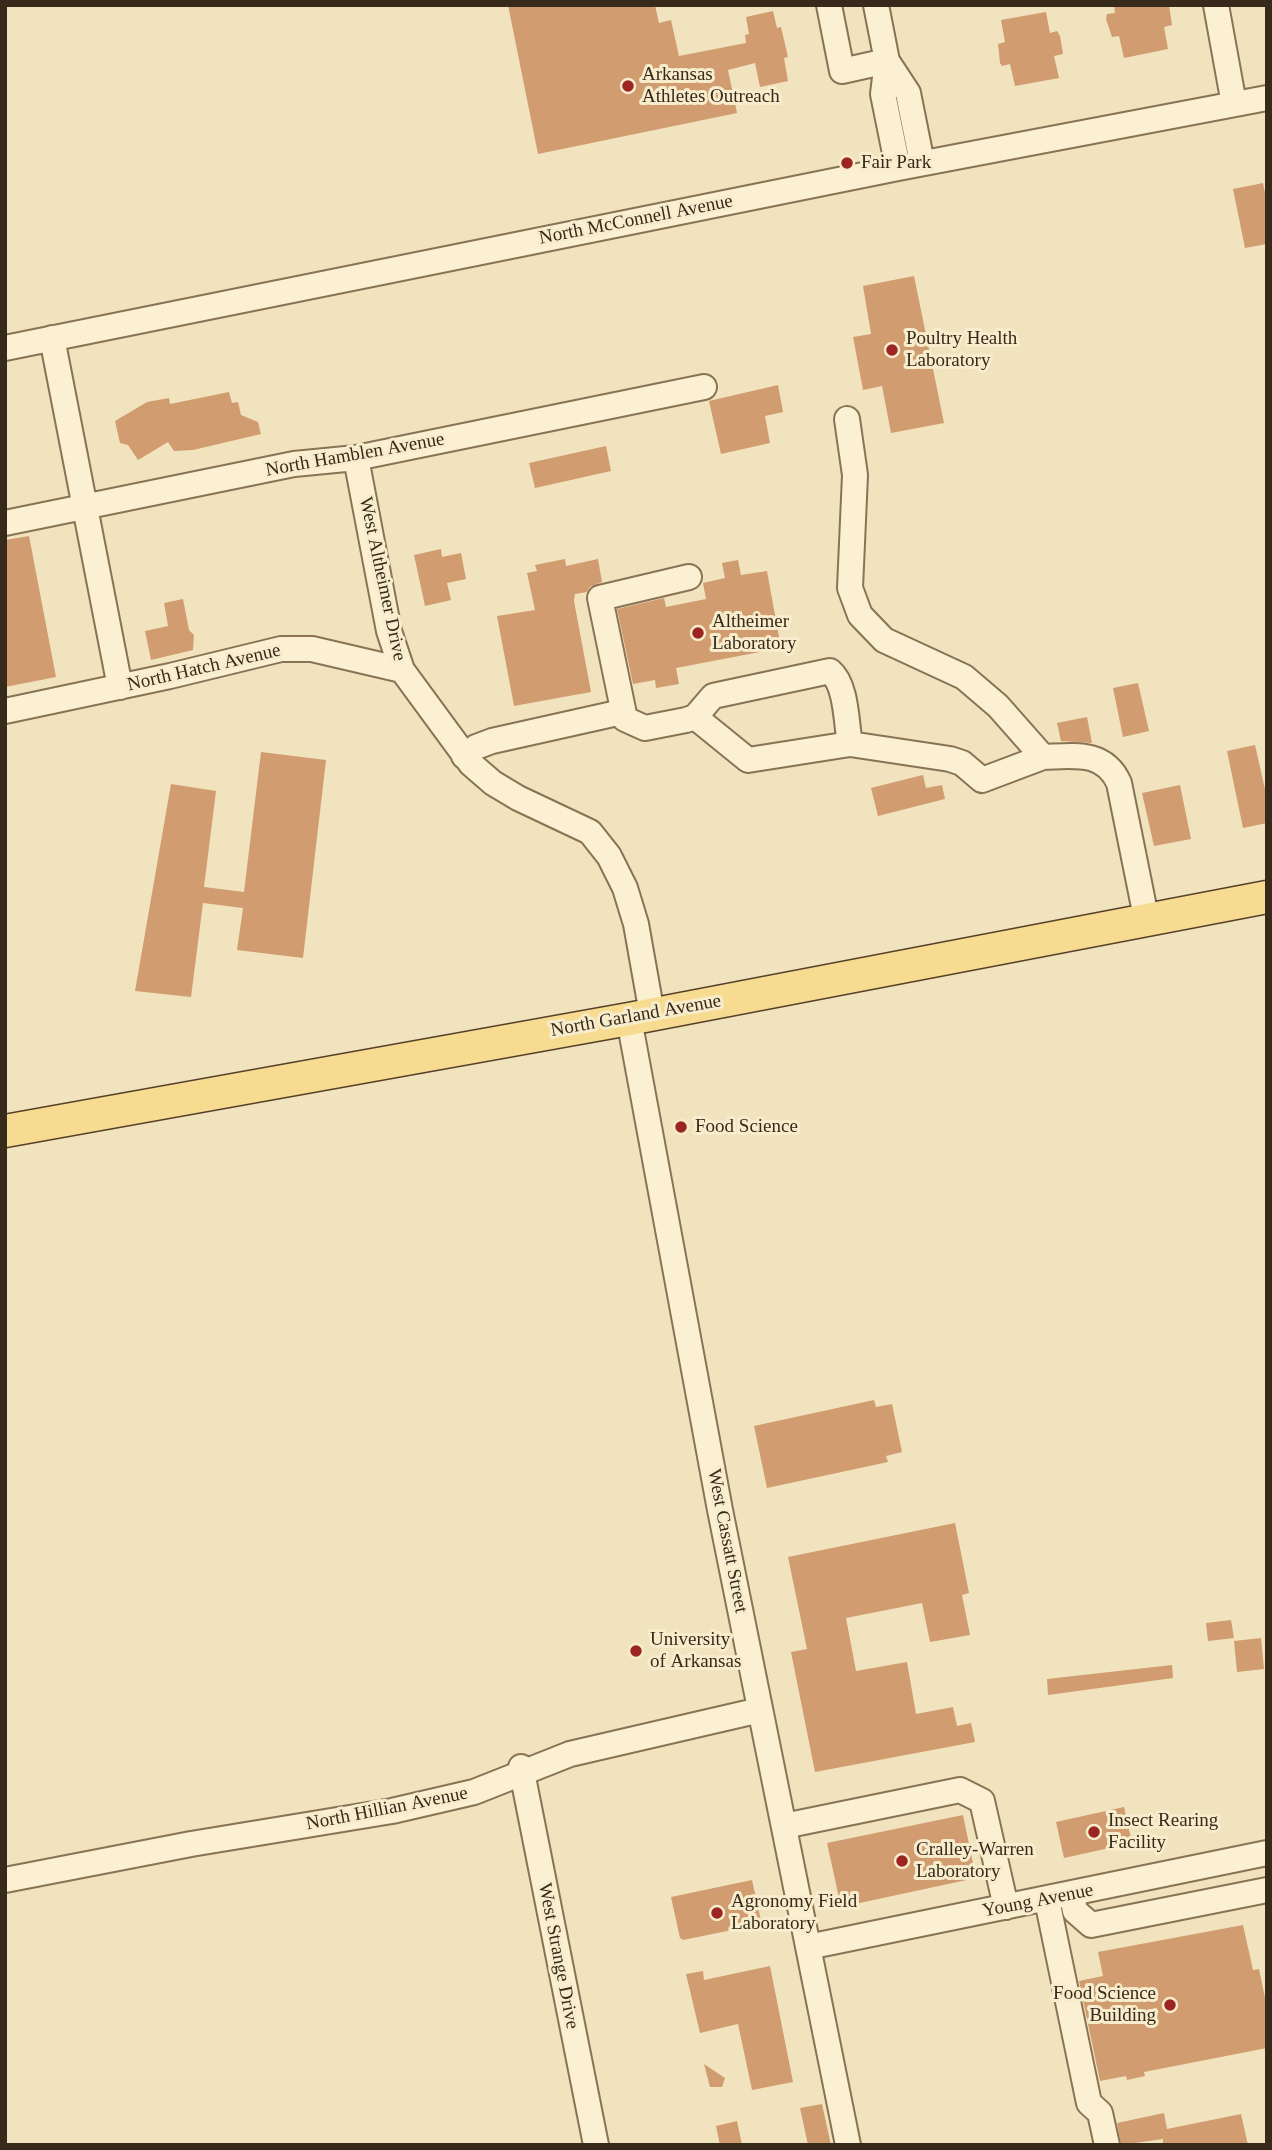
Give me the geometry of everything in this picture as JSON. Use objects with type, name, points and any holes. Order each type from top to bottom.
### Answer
[{"type":"main road","name":"North Garland Avenue","points":[[5,1131],[1147,922],[1267,897]]},
{"type":"street","points":[[829,5],[842,71],[887,61]]},
{"type":"street","points":[[876,5],[887,61],[883,94],[898,167]]},
{"type":"street","points":[[1216,5],[1234,104]]},
{"type":"street","points":[[887,61],[908,93],[922,163]]},
{"type":"street","name":"North McConnell Avenue","points":[[5,348],[898,167],[1267,98]]},
{"type":"street","points":[[52,338],[120,687]]},
{"type":"street","name":"North Hamblen Avenue","points":[[5,523],[294,464],[356,458],[704,387]]},
{"type":"street","points":[[847,419],[855,475],[850,588],[860,615],[884,640],[964,677],[998,706],[1043,757]]},
{"type":"street","name":"West Altheimer Drive","points":[[356,458],[390,631],[402,670],[464,756],[493,783],[590,832],[609,856],[625,888],[636,924],[640,1016]]},
{"type":"street","points":[[689,577],[605,594],[600,598],[622,712],[631,724],[645,728],[695,717],[713,696],[830,671],[836,676],[840,687],[850,744]]},
{"type":"street","name":"North Hatch Avenue","points":[[5,710],[120,687],[281,649],[312,649],[402,670]]},
{"type":"street","points":[[464,756],[476,747],[492,741],[622,712]]},
{"type":"street","points":[[695,717],[748,760],[850,744],[962,763],[982,780],[1043,757],[1088,756],[1104,761],[1113,770],[1119,783],[1147,922]]},
{"type":"street","name":"West Cassatt Street","points":[[640,1016],[717,1497],[848,2145]]},
{"type":"street","name":"North Hillian Avenue","points":[[5,1880],[191,1844],[392,1811],[474,1792],[522,1769],[631,1737],[760,1710]]},
{"type":"street","name":"West Strange Drive","points":[[522,1769],[596,2145]]},
{"type":"street","points":[[784,1826],[960,1790],[982,1801],[1006,1908]]},
{"type":"street","name":"Young Avenue","points":[[808,1947],[1267,1853]]},
{"type":"street","points":[[1072,1895],[1075,1911],[1090,1925],[1267,1890]]},
{"type":"street","points":[[1047,1900],[1089,2103],[1101,2113],[1108,2145]]},
{"type":"building","name":"Arkansas Athletes Outreach","points":[[508,5],[655,5],[659,23],[671,20],[679,56],[746,43],[745,35],[749,34],[746,17],[773,11],[777,28],[781,27],[788,57],[784,58],[788,81],[760,87],[755,63],[728,70],[737,113],[538,154]]},
{"type":"building","points":[[1114,5],[1169,5],[1172,25],[1164,27],[1168,49],[1124,58],[1119,36],[1112,37],[1106,19],[1107,14],[1115,13]]},
{"type":"building","points":[[1046,12],[1050,33],[1057,31],[1060,36],[1063,54],[1054,56],[1059,78],[1015,86],[1010,64],[1002,66],[1000,63],[998,44],[1005,42],[1001,20]]},
{"type":"building","points":[[1263,183],[1267,203],[1267,244],[1245,248],[1233,189]]},
{"type":"building","name":"Poultry Health Laboratory","points":[[914,276],[944,423],[891,433],[882,386],[863,390],[853,337],[871,334],[863,286]]},
{"type":"building","points":[[778,385],[783,412],[765,416],[770,443],[721,454],[709,401]]},
{"type":"building","points":[[229,392],[232,403],[238,402],[241,415],[258,422],[261,434],[193,450],[174,451],[168,442],[138,460],[128,445],[120,443],[115,421],[147,402],[169,398],[170,404]]},
{"type":"building","points":[[606,446],[611,471],[535,488],[529,463]]},
{"type":"building","points":[[29,536],[56,677],[5,687],[5,540]]},
{"type":"building","points":[[441,549],[442,557],[461,553],[466,579],[447,583],[451,600],[425,606],[414,555]]},
{"type":"building","points":[[565,559],[566,566],[598,559],[602,582],[590,587],[587,592],[575,594],[574,601],[591,692],[514,706],[497,616],[535,610],[527,573],[537,571],[535,565]]},
{"type":"building","name":"Altheimer Laboratory","points":[[738,560],[741,575],[767,571],[781,648],[676,668],[679,684],[656,688],[655,680],[633,684],[617,609],[664,598],[666,607],[706,599],[703,583],[725,578],[722,563]]},
{"type":"building","points":[[183,599],[189,630],[194,635],[193,650],[151,660],[145,631],[168,626],[164,603]]},
{"type":"building","points":[[1138,683],[1149,731],[1123,737],[1113,688]]},
{"type":"building","points":[[1087,717],[1092,743],[1061,741],[1057,723]]},
{"type":"building","points":[[1255,745],[1267,798],[1267,823],[1243,828],[1227,751]]},
{"type":"building","points":[[261,752],[326,760],[303,958],[237,950],[243,908],[203,903],[191,997],[135,991],[171,784],[216,791],[204,887],[244,892]]},
{"type":"building","points":[[923,775],[926,788],[942,785],[945,799],[878,816],[871,788]]},
{"type":"building","points":[[1180,785],[1191,839],[1154,846],[1142,793]]},
{"type":"building","points":[[874,1400],[876,1407],[892,1404],[902,1452],[886,1456],[888,1462],[767,1488],[754,1426]]},
{"type":"building","points":[[955,1523],[969,1593],[962,1595],[970,1635],[930,1642],[922,1603],[846,1618],[856,1671],[907,1662],[916,1714],[953,1707],[957,1726],[971,1723],[975,1742],[815,1772],[791,1652],[807,1649],[788,1557]]},
{"type":"building","points":[[1231,1620],[1234,1638],[1208,1641],[1206,1623]]},
{"type":"building","points":[[1261,1638],[1264,1669],[1237,1672],[1234,1641]]},
{"type":"building","points":[[1172,1665],[1173,1678],[1048,1695],[1047,1679]]},
{"type":"building","name":"Insect Rearing Facility","points":[[1124,1807],[1132,1843],[1064,1858],[1056,1822]]},
{"type":"building","name":"Cralley-Warren Laboratory","points":[[963,1815],[976,1878],[841,1907],[827,1843]]},
{"type":"building","name":"Agronomy Field Laboratory","points":[[752,1880],[761,1921],[727,1931],[683,1940],[680,1938],[671,1897]]},
{"type":"building","name":"Food Science Building","points":[[1243,1925],[1253,1970],[1259,1969],[1267,2007],[1267,2048],[1144,2072],[1145,2076],[1127,2080],[1126,2076],[1100,2081],[1079,1981],[1103,1976],[1098,1952]]},
{"type":"building","points":[[770,1966],[793,2082],[752,2090],[738,2024],[700,2033],[686,1974],[703,1971],[704,1980]]},
{"type":"building","points":[[704,2064],[725,2078],[722,2087],[710,2087]]},
{"type":"building","points":[[822,2104],[831,2145],[808,2145],[800,2108]]},
{"type":"building","points":[[1164,2113],[1167,2129],[1241,2114],[1248,2145],[1163,2145],[1163,2139],[1121,2145],[1117,2123]]},
{"type":"building","points":[[737,2121],[742,2145],[720,2145],[716,2126]]},
{"type":"place","name":"Arkansas Athletes Outreach","points":[[628,86]]},
{"type":"place","name":"Fair Park","points":[[847,163]]},
{"type":"place","name":"Poultry Health Laboratory","points":[[892,350]]},
{"type":"place","name":"Altheimer Laboratory","points":[[698,633]]},
{"type":"place","name":"Food Science","points":[[681,1127]]},
{"type":"place","name":"University of Arkansas","points":[[636,1651]]},
{"type":"place","name":"Insect Rearing Facility","points":[[1094,1832]]},
{"type":"place","name":"Cralley-Warren Laboratory","points":[[902,1861]]},
{"type":"place","name":"Agronomy Field Laboratory","points":[[717,1913]]},
{"type":"place","name":"Food Science Building","points":[[1170,2005]]}]
